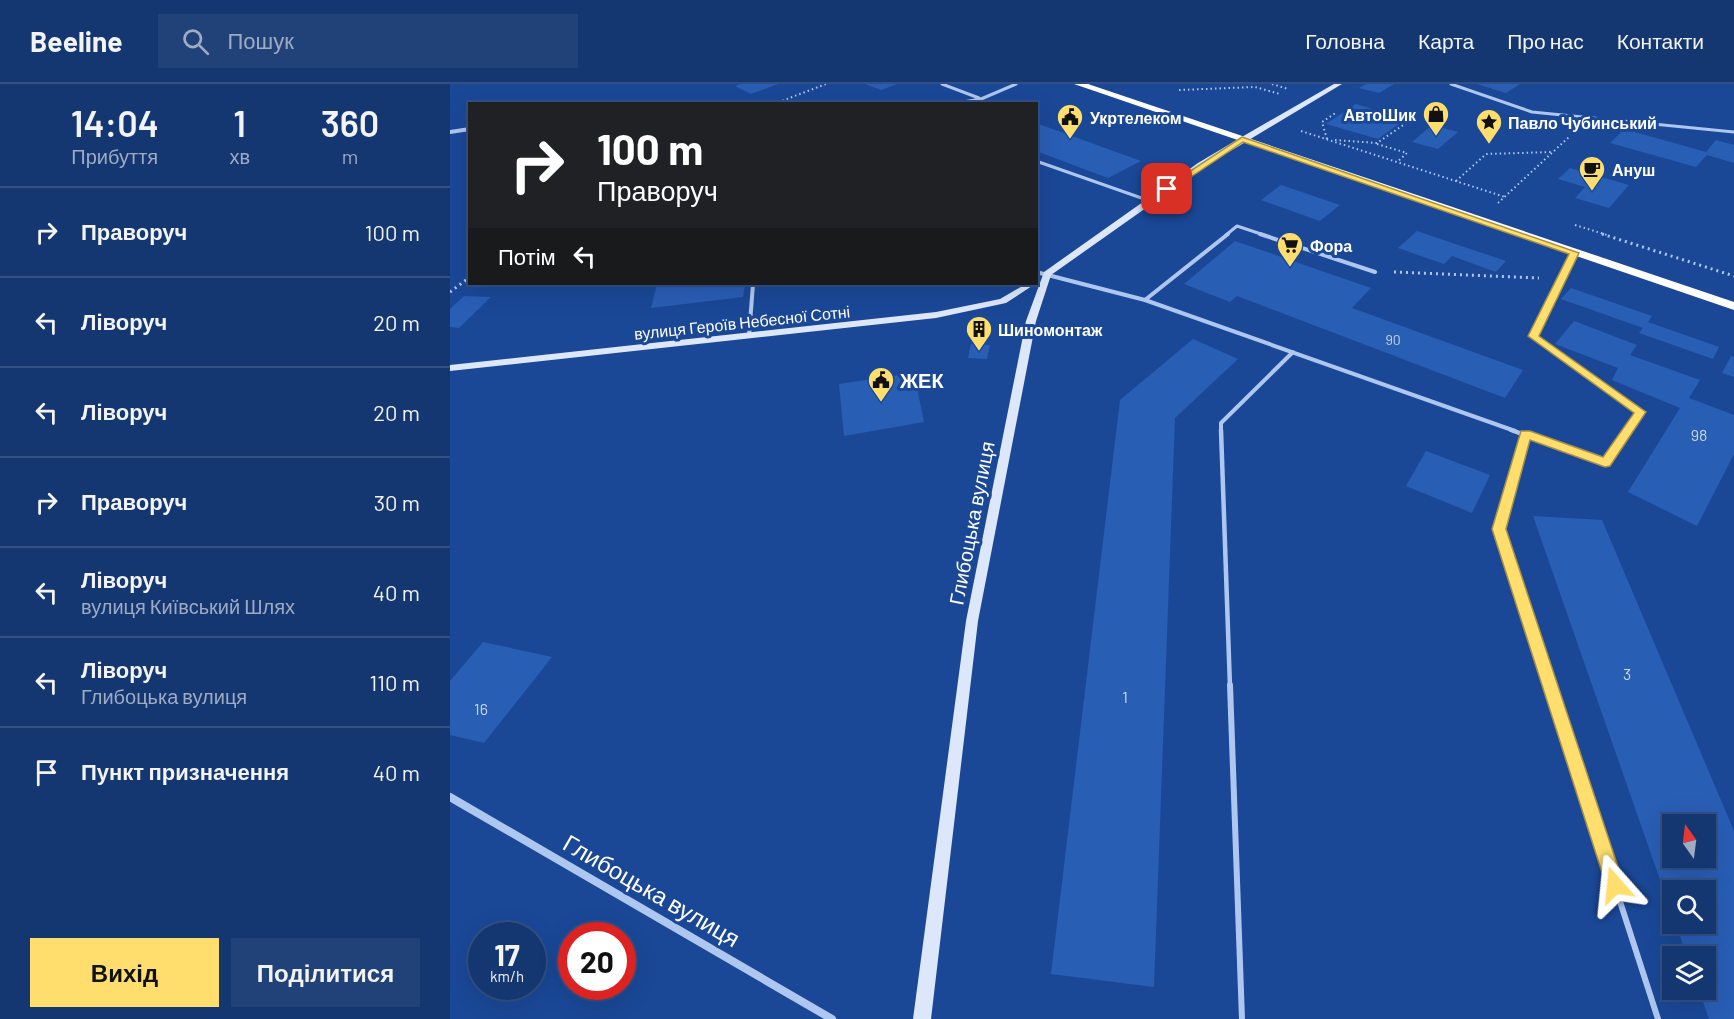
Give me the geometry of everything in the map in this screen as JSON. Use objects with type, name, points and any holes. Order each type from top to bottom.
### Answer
[{"type":"highway","points":[[1079,84],[1734,306]]},
{"type":"street","points":[[1040,276],[1242,139],[1339,84]]},
{"type":"street","points":[[450,132],[468,129]]},
{"type":"street","name":"Глибоцька вулиця","points":[[922,1019],[972,621],[1040,276]]},
{"type":"street","name":"вулиця Героїв Небесної Сотні","points":[[450,368],[957,311],[1003,301],[1029,285]]},
{"type":"street","name":"Глибоцька вулиця","points":[[450,797],[832,1019]]},
{"type":"lane","points":[[942,84],[981,99]]},
{"type":"lane","points":[[963,102],[981,99],[1016,84]]},
{"type":"lane","points":[[1451,84],[1532,112],[1734,132]]},
{"type":"lane","points":[[1038,162],[1150,201]]},
{"type":"lane","points":[[1145,300],[1237,226],[1375,272]]},
{"type":"lane","points":[[1040,276],[1145,300],[1605,463],[1641,412],[1533,336],[1574,253]]},
{"type":"lane","points":[[749,336],[753,285]]},
{"type":"lane","points":[[1242,1019],[1221,423],[1293,352]]},
{"type":"lane","points":[[1526,434],[1499,529],[1658,1019]]},
{"type":"path","points":[[779,102],[825,84]]},
{"type":"path","points":[[1256,87],[1261,84]]},
{"type":"path","points":[[1272,84],[1293,90]]},
{"type":"path","points":[[1179,90],[1256,87],[1283,95]]},
{"type":"path","points":[[1327,139],[1322,122],[1337,112]]},
{"type":"path","points":[[1377,144],[1415,117]]},
{"type":"path","points":[[1495,206],[1589,118]]},
{"type":"path","points":[[1295,129],[1505,197]]},
{"type":"path","points":[[1327,139],[1377,144],[1407,153],[1397,162]]},
{"type":"path","points":[[1455,181],[1486,154],[1553,152]]},
{"type":"path","points":[[1500,201],[1511,205]]},
{"type":"path","points":[[1567,223],[1734,276]]},
{"type":"path","points":[[1375,272],[1562,278]]},
{"type":"path","points":[[450,292],[468,278]]},
{"type":"building","points":[[778,84],[751,94],[735,86]]},
{"type":"building","points":[[865,84],[897,84],[881,90]]},
{"type":"building","points":[[1366,84],[1394,84],[1379,93],[1359,88]]},
{"type":"building","points":[[1477,84],[1520,84],[1506,93]]},
{"type":"building","points":[[1356,104],[1406,119],[1378,139],[1326,124]]},
{"type":"building","points":[[1038,124],[1141,161],[1108,178],[1038,152]]},
{"type":"building","points":[[1432,125],[1458,132],[1438,149],[1412,142]]},
{"type":"building","points":[[1624,129],[1706,152],[1716,140],[1734,145],[1734,163],[1707,155],[1696,167],[1610,143]]},
{"type":"building","points":[[1570,168],[1629,185],[1609,208],[1575,198],[1585,187],[1558,179]]},
{"type":"building","points":[[1281,185],[1340,205],[1320,221],[1261,200]]},
{"type":"building","points":[[1417,231],[1506,261],[1496,272],[1452,256],[1444,264],[1398,248]]},
{"type":"building","points":[[1235,241],[1371,288],[1352,308],[1523,370],[1505,398],[1237,296],[1230,302],[1184,284]]},
{"type":"building","points":[[657,285],[745,285],[743,297],[651,308]]},
{"type":"building","points":[[1571,288],[1652,316],[1648,322],[1719,347],[1713,359],[1639,333],[1643,328],[1561,299]]},
{"type":"building","points":[[464,296],[491,297],[459,328],[450,327],[450,309]]},
{"type":"building","points":[[1574,321],[1637,345],[1630,355],[1700,380],[1689,398],[1734,415],[1734,454],[1697,526],[1628,492],[1680,408],[1612,380],[1618,368],[1555,344]]},
{"type":"building","points":[[1193,339],[1238,359],[1175,418],[1154,987],[1051,974],[1120,400]]},
{"type":"building","name":"Шиномонтаж","points":[[971,344],[990,345],[987,359],[968,358]]},
{"type":"building","points":[[1731,356],[1734,357],[1734,377],[1722,373]]},
{"type":"building","name":"ЖЕК","points":[[914,373],[924,422],[844,436],[839,384]]},
{"type":"building","points":[[1426,451],[1490,475],[1472,513],[1406,486]]},
{"type":"building","points":[[1533,516],[1602,520],[1734,831],[1734,1019],[1709,1019],[1702,1000],[1716,1000],[1716,946],[1683,946],[1679,934],[1716,934],[1716,880],[1662,880],[1662,885]]},
{"type":"building","points":[[483,642],[552,657],[484,743],[450,735],[450,681]]},
{"type":"place","name":"АвтоШик","points":[[1436,137]]},
{"type":"place","name":"Укртелеком","points":[[1070,140]]},
{"type":"place","name":"Павло Чубинський","points":[[1489,145]]},
{"type":"place","name":"Ануш","points":[[1592,192]]},
{"type":"place","name":"Фора","points":[[1290,268]]},
{"type":"place","name":"Шиномонтаж","points":[[979,352]]},
{"type":"place","name":"ЖЕК","points":[[881,403]]},
{"type":"route","points":[[1167,189],[1242,139],[1574,253],[1533,336],[1641,412],[1605,463],[1526,434],[1499,529],[1615,885]]}]
